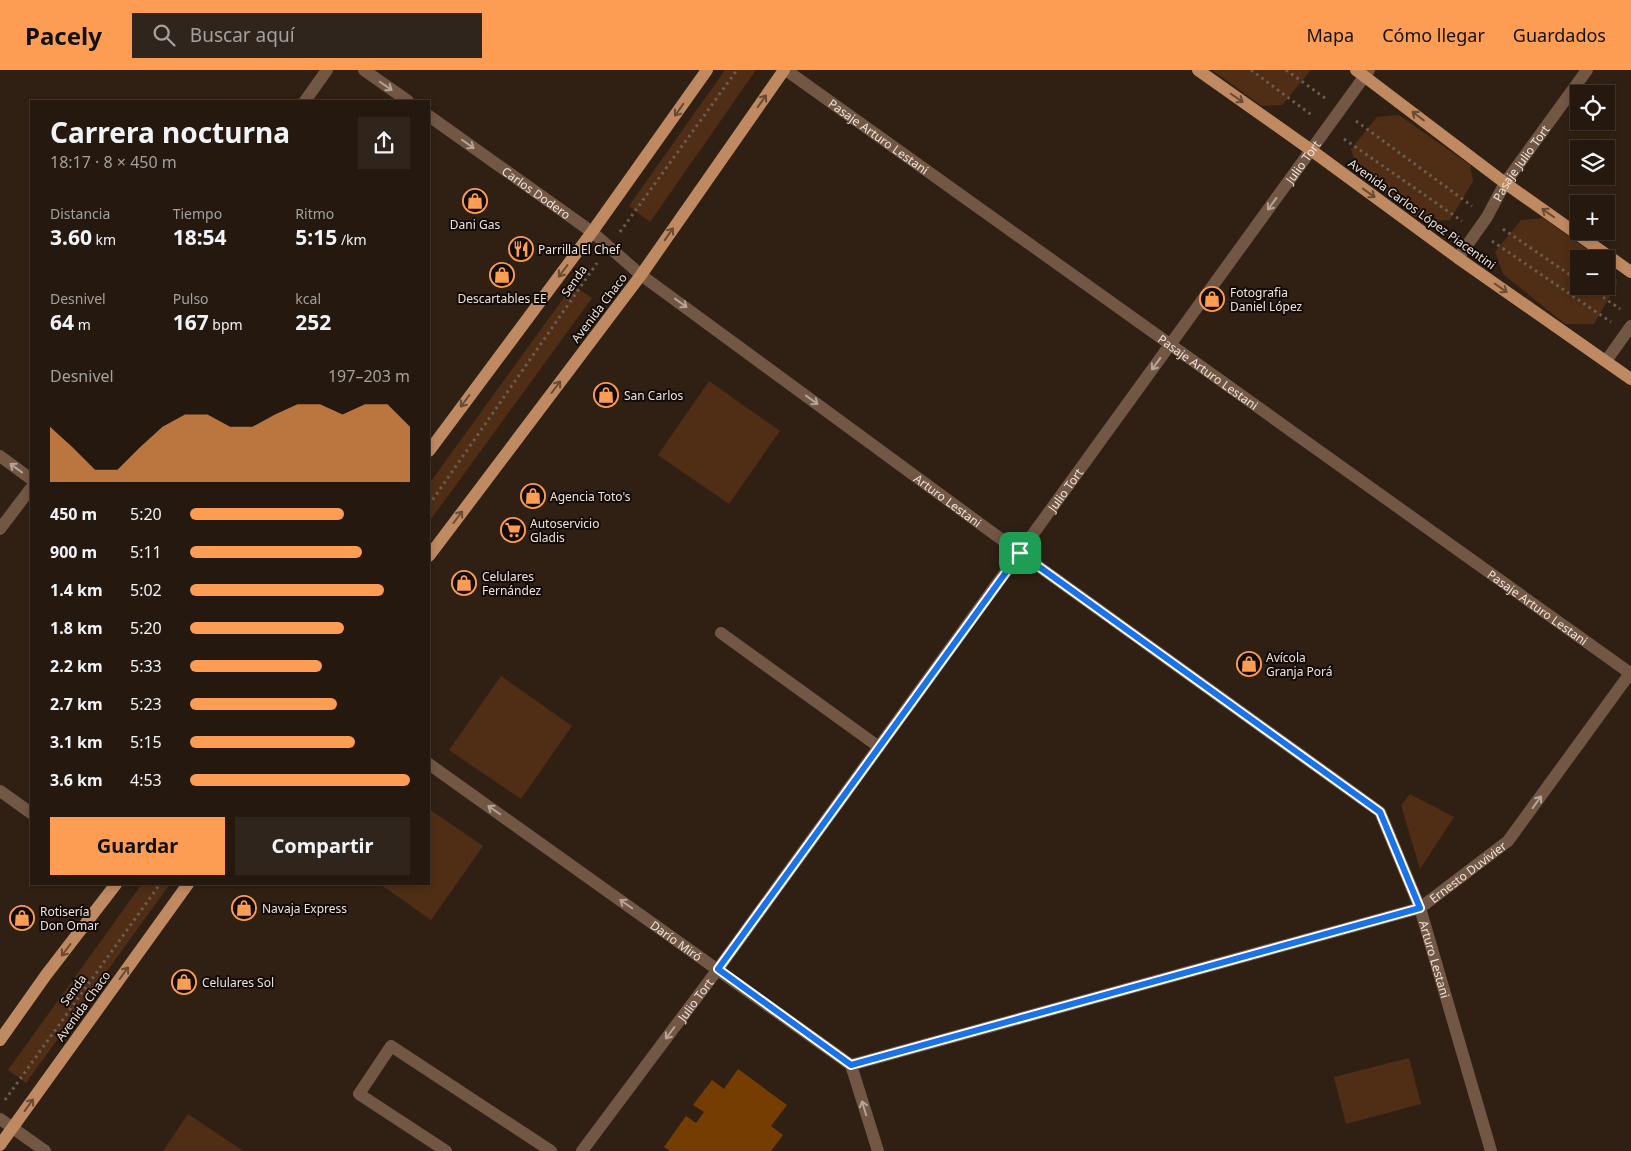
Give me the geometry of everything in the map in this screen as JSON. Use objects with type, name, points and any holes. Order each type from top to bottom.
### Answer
[{"type":"main road","points":[[430,450],[592,232],[707,70]]},
{"type":"main road","name":"Avenida Chaco","points":[[430,555],[641,274],[785,70]]},
{"type":"main road","name":"Avenida Carlos López Piacentini","points":[[1198,70],[1458,258],[1631,379]]},
{"type":"main road","points":[[1363,72],[1505,182],[1631,272]]},
{"type":"main road","points":[[0,1040],[46,975],[115,885]]},
{"type":"main road","name":"Avenida Chaco","points":[[0,1145],[187,885]]},
{"type":"street","points":[[306,100],[327,70]]},
{"type":"street","points":[[364,70],[407,100]]},
{"type":"street","name":"Pasaje Arturo Lestani","points":[[785,70],[1630,672]]},
{"type":"street","name":"Pasaje Julio Tort","points":[[1458,258],[1487,217],[1505,182],[1587,70]]},
{"type":"street","name":"Julio Tort","points":[[582,1151],[718,969],[1020,553],[1311,150],[1363,72]]},
{"type":"street","name":"Carlos Dodero","points":[[430,117],[592,232],[608,248],[641,274]]},
{"type":"street","name":"Arturo Lestani","points":[[641,274],[1020,553],[1380,812],[1420,908],[1491,1151]]},
{"type":"street","points":[[1606,360],[1629,329]]},
{"type":"street","points":[[0,456],[30,478]]},
{"type":"street","points":[[0,529],[30,489]]},
{"type":"street","points":[[721,633],[879,747]]},
{"type":"street","name":"Ernesto Duvivier","points":[[851,1065],[1420,908],[1508,841],[1630,672]]},
{"type":"street","name":"Darío Miró","points":[[430,765],[851,1065]]},
{"type":"street","points":[[0,790],[30,812]]},
{"type":"street","points":[[446,1151],[359,1094],[392,1046],[551,1151]]},
{"type":"street","points":[[851,1065],[878,1151]]},
{"type":"street","points":[[0,1119],[45,1151]]},
{"type":"path","name":"Senda","points":[[430,504],[608,248],[737,70]]},
{"type":"path","points":[[1251,70],[1327,127],[1477,231],[1629,329]]},
{"type":"path","points":[[1286,70],[1487,217],[1570,275]]},
{"type":"path","points":[[1600,295],[1624,312]]},
{"type":"path","name":"Senda","points":[[0,1107],[159,885]]},
{"type":"shaded area","points":[[725,70],[756,70],[650,222],[629,206]]},
{"type":"shaded area","points":[[1212,70],[1311,70],[1282,105],[1262,106]]},
{"type":"shaded area","points":[[1399,115],[1470,165],[1473,181],[1450,220],[1421,221],[1358,171],[1351,149],[1377,117]]},
{"type":"shaded area","points":[[1543,218],[1570,237],[1570,240],[1574,240],[1588,250],[1570,250],[1570,295],[1611,295],[1594,324],[1565,324],[1503,274],[1495,252],[1521,220]]},
{"type":"shaded area","points":[[1615,268],[1617,284],[1615,287]]},
{"type":"shaded area","points":[[573,285],[592,298],[430,521],[430,483]]},
{"type":"shaded area","points":[[709,381],[780,431],[729,504],[658,455]]},
{"type":"shaded area","points":[[501,676],[572,726],[521,799],[449,750]]},
{"type":"shaded area","points":[[1410,794],[1454,817],[1420,869],[1401,805]]},
{"type":"shaded area","points":[[430,810],[483,846],[431,920],[381,885],[430,885]]},
{"type":"shaded area","points":[[141,885],[169,885],[26,1083],[8,1070]]},
{"type":"shaded area","points":[[1409,1058],[1421,1104],[1346,1124],[1334,1077]]},
{"type":"shaded area","points":[[188,1114],[243,1151],[163,1151]]},
{"type":"building","points":[[738,1069],[787,1105],[771,1126],[783,1135],[771,1151],[670,1151],[664,1147],[686,1116],[696,1123],[704,1112],[693,1105],[712,1080],[724,1089]]},
{"type":"place","name":"Dani Gas","points":[[475,201]]},
{"type":"place","name":"Parrilla El Chef","points":[[521,249]]},
{"type":"place","name":"Descartables EE","points":[[502,275]]},
{"type":"place","name":"Fotografia Daniel López","points":[[1212,299]]},
{"type":"place","name":"San Carlos","points":[[606,395]]},
{"type":"place","name":"Agencia Toto's","points":[[533,496]]},
{"type":"place","name":"Autoservicio Gladis","points":[[513,530]]},
{"type":"place","name":"Celulares Fernández","points":[[464,583]]},
{"type":"place","name":"Avícola Granja Porá","points":[[1249,664]]},
{"type":"place","name":"Navaja Express","points":[[244,908]]},
{"type":"place","name":"Rotisería Don Omar","points":[[22,918]]},
{"type":"place","name":"Celulares Sol","points":[[184,982]]},
{"type":"route","points":[[1020,553],[1380,812],[1420,908],[851,1065],[718,969],[1020,553]]}]
